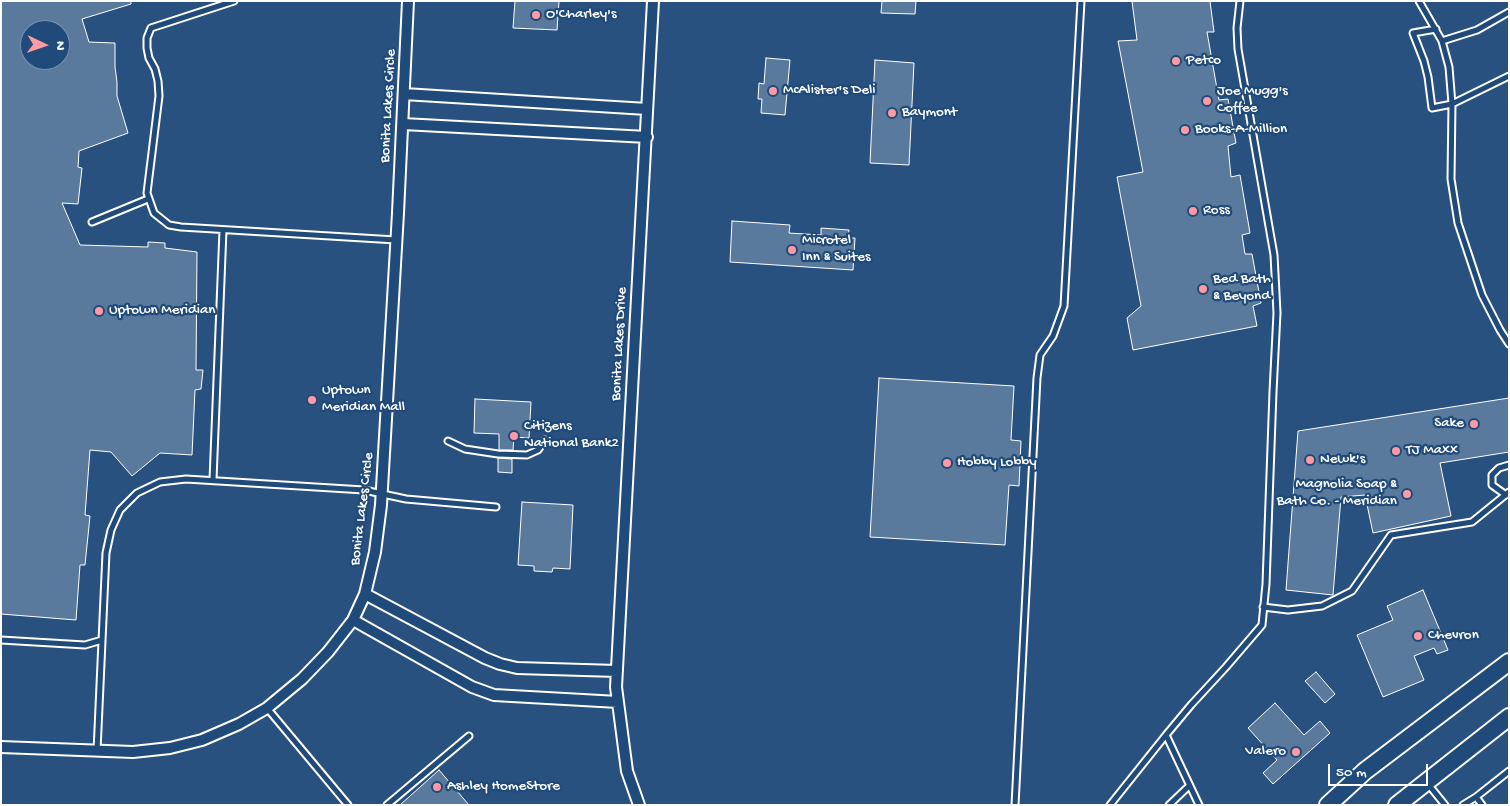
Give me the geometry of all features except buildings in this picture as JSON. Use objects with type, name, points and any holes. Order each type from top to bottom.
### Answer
[{"type":"main road","points":[[1328,805],[1365,771],[1509,662]]},
{"type":"main road","points":[[1398,805],[1509,717]]},
{"type":"street","name":"Bonita Lakes Circle","points":[[1,747],[134,752],[170,748],[202,740],[239,724],[266,708],[302,679],[328,652],[353,620],[365,594],[375,552],[382,494],[397,240],[408,1]]},
{"type":"street","name":"Bonita Lakes Drive","points":[[639,805],[627,771],[616,687],[653,1]]},
{"type":"street","points":[[404,94],[648,109]]},
{"type":"street","points":[[403,124],[647,137]]},
{"type":"street","points":[[365,594],[479,655],[500,664],[517,668],[617,671]]},
{"type":"street","points":[[353,620],[472,687],[494,695],[618,702]]},
{"type":"lane","points":[[234,1],[151,28],[147,38],[148,58],[155,69],[159,96],[147,182],[148,200],[154,213],[169,225],[180,227],[397,240]]},
{"type":"lane","points":[[1015,805],[1037,378],[1040,355],[1053,336],[1064,306],[1081,1]]},
{"type":"lane","points":[[1110,805],[1191,705],[1262,625],[1266,584],[1277,313],[1274,255],[1238,48],[1237,28],[1240,1]]},
{"type":"lane","points":[[1419,1],[1442,41],[1449,67],[1452,104],[1451,180],[1458,223],[1482,295],[1509,344]]},
{"type":"lane","points":[[1442,41],[1477,30],[1509,12]]},
{"type":"lane","points":[[1436,29],[1413,33],[1428,77],[1432,108],[1452,104],[1509,76]]},
{"type":"lane","points":[[92,222],[148,200]]},
{"type":"lane","points":[[213,480],[223,230]]},
{"type":"lane","points":[[448,441],[464,449],[527,456],[538,450],[544,440]]},
{"type":"lane","points":[[1263,607],[1288,610],[1322,606],[1352,592],[1391,535],[1472,522],[1507,493],[1492,485],[1492,475],[1499,468],[1509,465]]},
{"type":"lane","points":[[97,752],[106,553],[111,530],[120,510],[137,493],[160,482],[186,478],[364,490],[406,499],[496,507]]},
{"type":"lane","points":[[1,640],[85,644],[102,640]]},
{"type":"lane","points":[[266,708],[348,805]]},
{"type":"lane","points":[[1166,735],[1199,805]]},
{"type":"lane","points":[[387,805],[469,736]]},
{"type":"lane","points":[[1463,805],[1509,771]]},
{"type":"lane","points":[[1426,782],[1445,805]]},
{"type":"lane","points":[[1169,805],[1189,786]]},
{"type":"lane","points":[[1476,797],[1482,805]]},
{"type":"place","name":"O'Charley's","points":[[536,15]]},
{"type":"place","name":"Petco","points":[[1176,61]]},
{"type":"place","name":"McAlister's Deli","points":[[773,91]]},
{"type":"place","name":"Joe Mugg's Coffee","points":[[1207,101]]},
{"type":"place","name":"Baymont","points":[[892,113]]},
{"type":"place","name":"Books-A-Million","points":[[1185,130]]},
{"type":"place","name":"Ross","points":[[1193,211]]},
{"type":"place","name":"Microtel Inn & Suites","points":[[792,250]]},
{"type":"place","name":"Bed Bath & Beyond","points":[[1203,289]]},
{"type":"place","name":"Uptown Meridian","points":[[99,311]]},
{"type":"place","name":"Uptown Meridian Mall","points":[[312,400]]},
{"type":"place","name":"Sake","points":[[1474,424]]},
{"type":"place","name":"Citizens National Bank2","points":[[514,436]]},
{"type":"place","name":"TJ Maxx","points":[[1396,451]]},
{"type":"place","name":"Newk's","points":[[1310,460]]},
{"type":"place","name":"Hobby Lobby","points":[[947,463]]},
{"type":"place","name":"Magnolia Soap & Bath Co. - Meridian","points":[[1407,494]]},
{"type":"place","name":"Chevron","points":[[1418,636]]},
{"type":"place","name":"Valero","points":[[1296,752]]},
{"type":"place","name":"Ashley HomeStore","points":[[437,787]]}]
